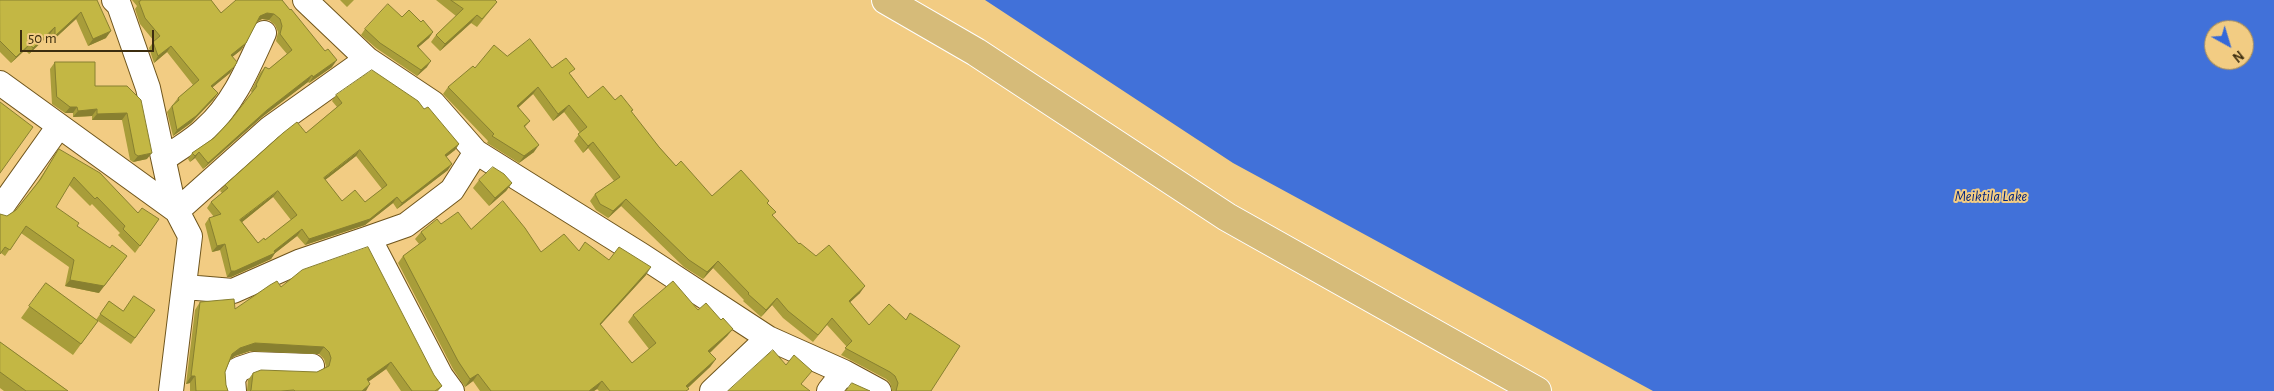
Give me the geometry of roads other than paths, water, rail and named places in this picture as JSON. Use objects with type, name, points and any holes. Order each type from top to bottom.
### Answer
[{"type":"main road","points":[[886,0],[976,52],[1227,217],[1538,391]]},
{"type":"street","points":[[114,0],[119,5],[148,88],[176,209],[190,236],[171,391]]},
{"type":"street","points":[[306,0],[368,59],[433,103],[476,152],[641,255],[768,338],[844,372],[878,391]]},
{"type":"street","points":[[164,159],[205,130],[222,111],[237,91],[264,33]]},
{"type":"street","points":[[176,209],[270,128],[368,59]]},
{"type":"street","points":[[0,83],[176,209]]},
{"type":"street","points":[[0,209],[59,126]]},
{"type":"street","points":[[185,287],[233,291],[301,261],[406,225],[452,190],[476,152]]},
{"type":"street","points":[[369,238],[440,376],[452,391]]},
{"type":"street","points":[[712,391],[768,338]]},
{"type":"street","points":[[234,391],[234,379],[239,369],[254,364],[312,366]]},
{"type":"street","points":[[829,391],[844,372]]},
{"type":"water","name":"Meiktila Lake","points":[[985,0],[2274,0],[2274,391],[1653,391],[1233,163]]}]
